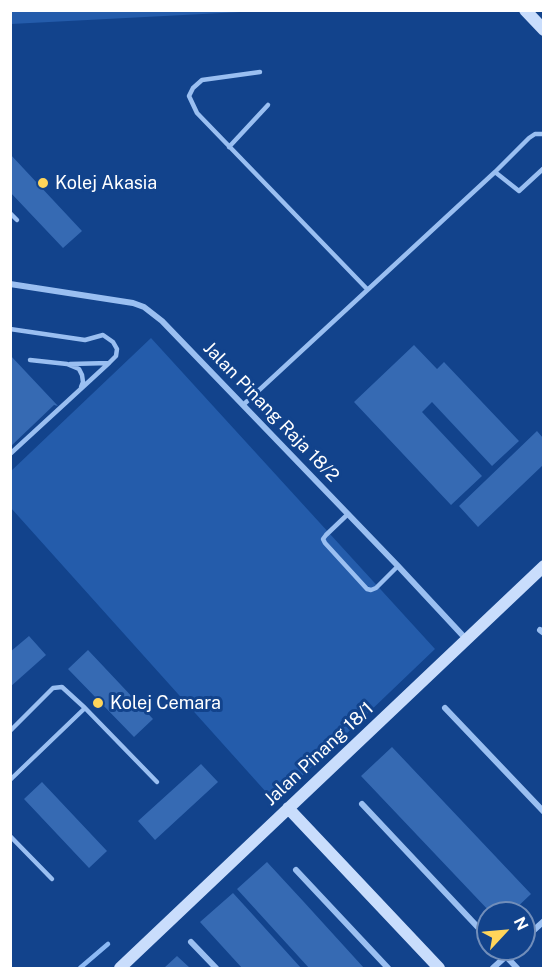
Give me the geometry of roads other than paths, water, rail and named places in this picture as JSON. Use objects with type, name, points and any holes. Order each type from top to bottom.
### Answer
[{"type":"street","points":[[525,10],[543,30]]},
{"type":"street","name":"Jalan Pinang Raja 18/2","points":[[10,284],[133,303],[144,307],[162,321],[467,640]]},
{"type":"street","name":"Jalan Pinang 18/1","points":[[120,969],[543,566]]},
{"type":"street","points":[[445,708],[543,812]]},
{"type":"street","points":[[362,804],[476,925]]},
{"type":"street","points":[[288,808],[436,968]]},
{"type":"street","points":[[296,870],[388,969]]},
{"type":"street","points":[[191,942],[216,969]]},
{"type":"lane","points":[[260,72],[202,80],[193,88],[189,96],[196,113],[368,290]]},
{"type":"lane","points":[[229,147],[268,105]]},
{"type":"lane","points":[[243,405],[529,138],[535,134],[543,134]]},
{"type":"lane","points":[[495,172],[519,192],[543,168]]},
{"type":"lane","points":[[10,213],[17,220]]},
{"type":"lane","points":[[10,329],[85,340],[103,335],[113,342],[117,349],[116,356],[109,363],[10,454]]},
{"type":"lane","points":[[30,360],[67,364],[109,363]]},
{"type":"lane","points":[[67,364],[79,369],[83,382],[80,389]]},
{"type":"lane","points":[[348,514],[323,539],[367,589],[376,588],[398,566]]},
{"type":"lane","points":[[10,731],[53,688],[62,687],[157,782]]},
{"type":"lane","points":[[10,780],[85,708]]},
{"type":"lane","points":[[10,836],[52,879]]},
{"type":"waterway","points":[[80,968],[108,944]]},
{"type":"place","name":"Kolej Akasia","points":[[43,183]]},
{"type":"place","name":"Kolej Cemara","points":[[98,703]]}]
